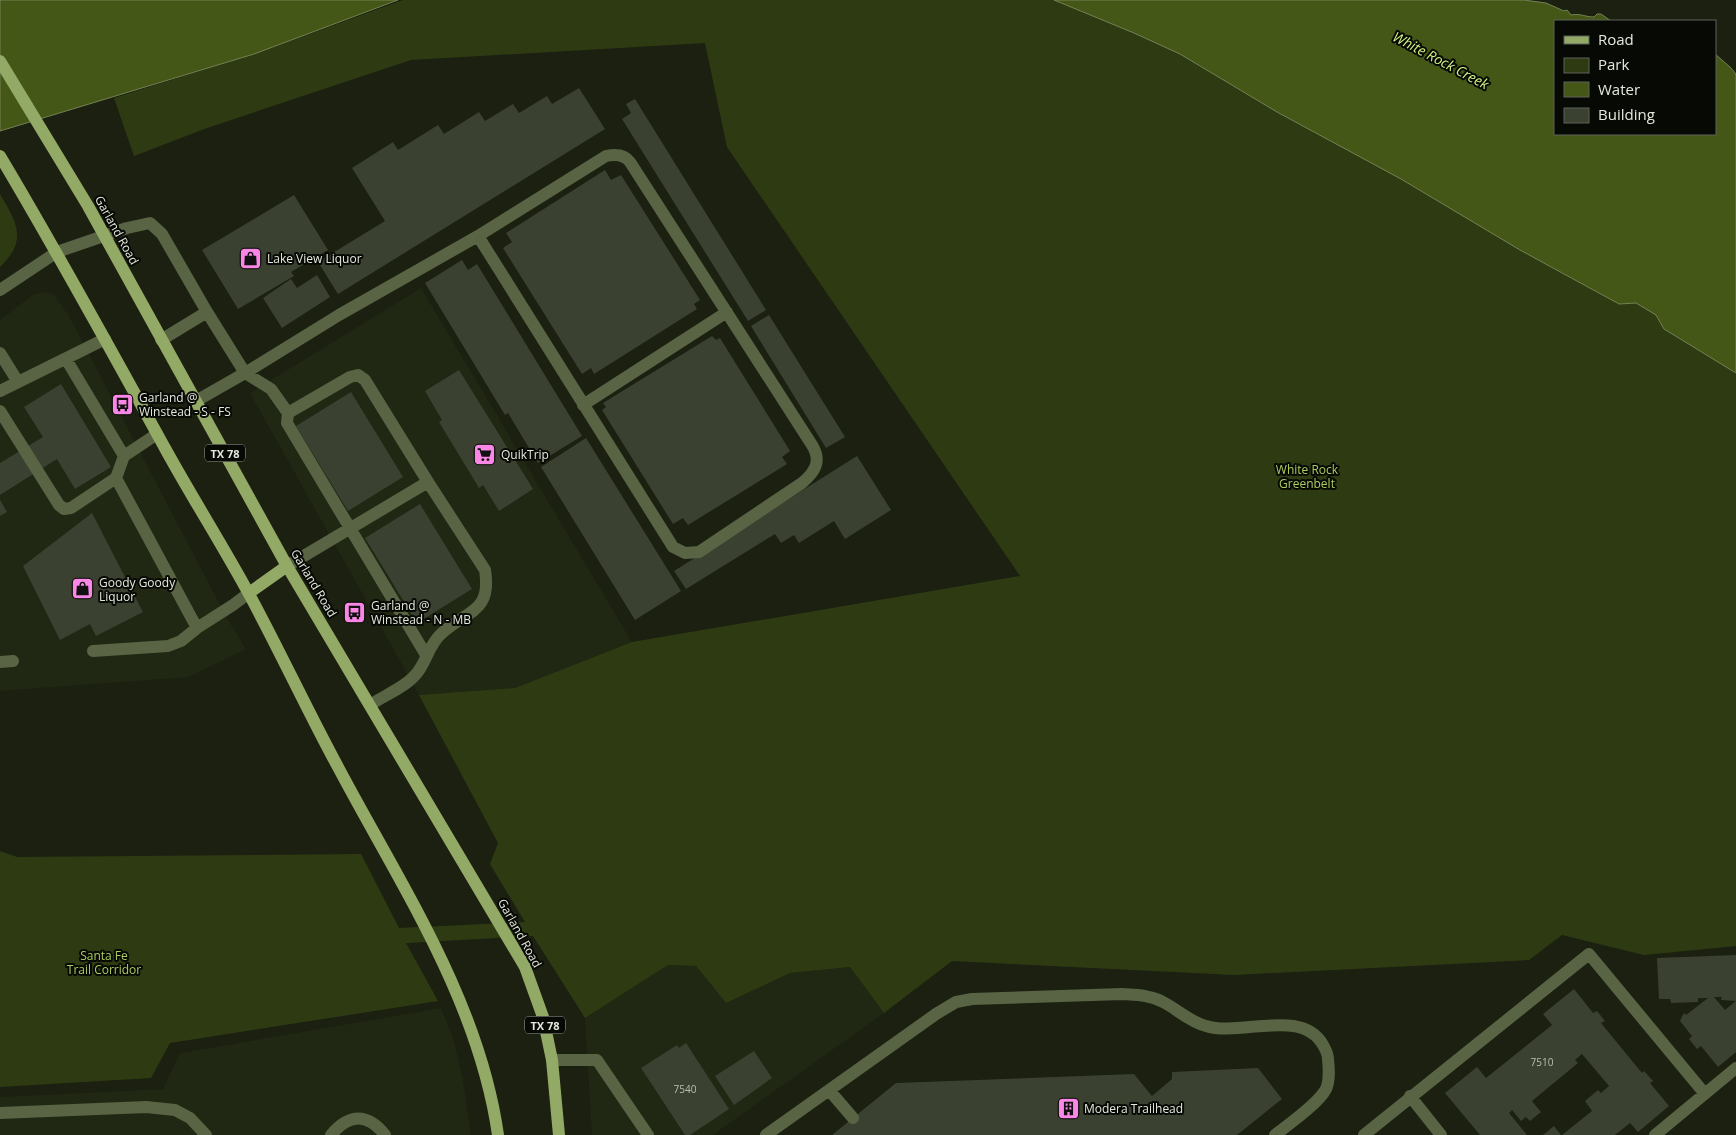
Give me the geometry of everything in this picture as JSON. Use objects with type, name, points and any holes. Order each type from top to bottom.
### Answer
[{"type":"main road","name":"Garland Road","points":[[0,61],[88,206],[287,566],[390,736],[525,967],[543,1017],[552,1060],[559,1135]]},
{"type":"main road","points":[[2,160],[105,338],[248,594],[455,989],[476,1045],[490,1090],[498,1135]]},
{"type":"main road","points":[[248,594],[287,566]]},
{"type":"street","points":[[196,401],[339,315],[478,236],[606,156],[621,156],[627,158],[630,162],[812,445],[817,455],[815,470],[802,483],[699,552],[685,553],[673,547],[478,236]]},
{"type":"street","points":[[0,290],[56,252],[150,222],[162,234],[206,312],[244,373],[271,389],[288,413],[287,423],[426,655]]},
{"type":"street","points":[[161,340],[206,312]]},
{"type":"street","points":[[583,405],[727,312]]},
{"type":"street","points":[[0,391],[105,338]]},
{"type":"street","points":[[0,353],[18,382]]},
{"type":"street","points":[[66,359],[124,456]]},
{"type":"street","points":[[288,413],[350,376],[358,375],[365,380],[484,570],[487,582],[484,595],[476,610],[442,633],[432,644],[419,671],[411,680],[370,705]]},
{"type":"street","points":[[0,411],[59,505],[64,508],[71,508],[116,478],[124,456],[157,434]]},
{"type":"street","points":[[116,478],[198,628]]},
{"type":"street","points":[[287,566],[428,482]]},
{"type":"street","points":[[93,651],[168,646],[181,641],[248,594]]},
{"type":"street","points":[[0,662],[14,661]]},
{"type":"street","points":[[1364,1135],[1588,954],[1705,1094]]},
{"type":"street","points":[[766,1135],[936,1014],[956,1002],[972,999],[1142,995],[1161,1000],[1206,1026],[1219,1028],[1302,1026],[1319,1038],[1328,1054],[1329,1073],[1326,1090],[1313,1105],[1275,1135]]},
{"type":"street","points":[[552,1060],[597,1060],[648,1135]]},
{"type":"street","points":[[1655,1135],[1736,1068]]},
{"type":"street","points":[[829,1090],[853,1118]]},
{"type":"street","points":[[1410,1096],[1441,1135]]},
{"type":"street","points":[[0,1113],[146,1108],[175,1110],[190,1118],[206,1135]]},
{"type":"street","points":[[331,1135],[341,1125],[357,1118],[372,1121],[385,1135]]},
{"type":"shaded area","points":[[421,288],[632,642],[515,688],[419,695],[250,393]]},
{"type":"shaded area","points":[[47,292],[54,295],[69,316],[228,620],[246,649],[189,677],[0,691],[0,320],[34,294]]},
{"type":"shaded area","points":[[668,965],[696,966],[726,1003],[790,973],[850,967],[884,1013],[713,1135],[592,1135],[585,1018]]},
{"type":"shaded area","points":[[441,1008],[454,1041],[463,1080],[471,1135],[0,1135],[0,1097],[163,1089],[180,1053]]},
{"type":"green space","name":"White Rock Greenbelt","points":[[403,0],[1054,0],[1180,54],[1277,112],[1401,179],[1520,250],[1618,304],[1636,303],[1657,315],[1664,329],[1736,373],[1736,946],[1644,955],[1562,935],[1529,960],[1235,975],[952,961],[884,1013],[850,967],[790,973],[726,1003],[696,966],[668,965],[585,1018],[533,936],[406,943],[438,1001],[170,1043],[151,1078],[0,1087],[0,851],[17,857],[361,854],[399,928],[525,922],[490,864],[498,843],[419,695],[515,688],[632,642],[1020,576],[727,147],[705,43],[411,60],[207,128],[134,156],[114,98],[254,54]]},
{"type":"green space","points":[[0,194],[15,223],[17,240],[9,257],[0,267]]},
{"type":"water","points":[[0,0],[398,0],[254,54],[0,131]]},
{"type":"water","name":"White Rock Creek","points":[[1054,0],[1524,0],[1546,3],[1564,11],[1567,10],[1571,15],[1577,14],[1594,17],[1597,14],[1601,14],[1610,20],[1554,20],[1554,135],[1716,135],[1716,55],[1736,74],[1736,373],[1664,329],[1656,315],[1636,303],[1619,304],[1520,250],[1401,179],[1277,112],[1180,54]]},
{"type":"building","points":[[579,88],[605,129],[338,294],[318,262],[385,221],[352,168],[393,142],[398,150],[438,125],[444,134],[479,112],[485,121],[513,104],[519,113],[547,96],[552,104]]},
{"type":"building","points":[[635,99],[766,310],[748,321],[622,119],[631,113],[626,104]]},
{"type":"building","points":[[605,170],[611,180],[621,175],[700,300],[694,304],[697,309],[594,374],[591,368],[582,374],[503,248],[512,242],[506,233]]},
{"type":"building","points":[[294,195],[328,250],[291,272],[294,276],[238,309],[202,250]]},
{"type":"building","points":[[462,260],[468,270],[477,264],[582,436],[538,463],[508,413],[505,415],[425,283]]},
{"type":"building","points":[[317,275],[330,297],[282,328],[263,298],[291,279],[297,288]]},
{"type":"building","points":[[769,315],[845,437],[826,448],[751,326]]},
{"type":"building","points":[[712,336],[716,340],[720,338],[790,451],[782,457],[787,464],[688,525],[683,518],[673,524],[602,410],[606,407],[603,403]]},
{"type":"building","name":"QuikTrip","points":[[459,370],[533,489],[499,511],[483,485],[479,488],[439,422],[442,420],[425,391]]},
{"type":"building","points":[[61,384],[111,467],[75,489],[57,459],[0,495],[0,463],[43,437],[24,407]]},
{"type":"building","points":[[351,392],[403,477],[348,511],[296,426]]},
{"type":"building","points":[[586,438],[681,591],[635,620],[541,467]]},
{"type":"building","points":[[857,456],[891,510],[845,539],[834,521],[799,543],[794,535],[781,543],[775,534],[686,589],[674,571]]},
{"type":"building","points":[[0,500],[7,512],[0,516]]},
{"type":"building","points":[[420,504],[472,589],[417,623],[365,538]]},
{"type":"building","name":"Goody Goody Liquor","points":[[92,513],[143,612],[96,636],[90,624],[60,640],[23,566]]},
{"type":"building","points":[[1736,955],[1736,1001],[1736,1052],[1718,1067],[1701,1046],[1697,1049],[1689,1039],[1692,1036],[1680,1021],[1684,1013],[1686,1015],[1708,998],[1698,998],[1698,1002],[1671,1003],[1670,999],[1659,999],[1657,958]],"holes":[[[1714,997],[1722,997],[1721,1000],[1736,1001],[1725,1010]]]},
{"type":"building","points":[[1574,989],[1593,1013],[1597,1011],[1605,1021],[1601,1023],[1642,1073],[1644,1071],[1653,1081],[1650,1083],[1669,1106],[1638,1132],[1630,1123],[1615,1135],[1562,1135],[1592,1111],[1585,1101],[1598,1090],[1601,1093],[1609,1086],[1582,1054],[1575,1060],[1578,1063],[1532,1101],[1541,1112],[1530,1121],[1526,1117],[1521,1121],[1512,1110],[1509,1113],[1527,1135],[1480,1135],[1445,1093],[1477,1067],[1486,1078],[1552,1025],[1543,1014]]},
{"type":"building","points":[[686,1043],[729,1109],[690,1135],[685,1135],[641,1068],[677,1045],[679,1048]]},
{"type":"building","points":[[754,1051],[772,1078],[734,1105],[715,1076]]},
{"type":"building","name":"Modera Trailhead","points":[[1258,1068],[1282,1099],[1237,1135],[832,1135],[896,1083],[1134,1074],[1152,1096],[1172,1079],[1172,1072]]},
{"type":"building","points":[[1554,1126],[1561,1135],[1543,1135]]},
{"type":"place","name":"Lake View Liquor","points":[[251,258]]},
{"type":"place","name":"Garland @ Winstead - S - FS","points":[[123,404]]},
{"type":"place","name":"QuikTrip","points":[[485,454]]},
{"type":"place","name":"Goody Goody Liquor","points":[[83,589]]},
{"type":"place","name":"Garland @ Winstead - N - MB","points":[[355,612]]},
{"type":"place","name":"Modera Trailhead","points":[[1068,1108]]},
{"type":"park label","name":"Santa Fe Trail Corridor","points":[[104,962]]}]
